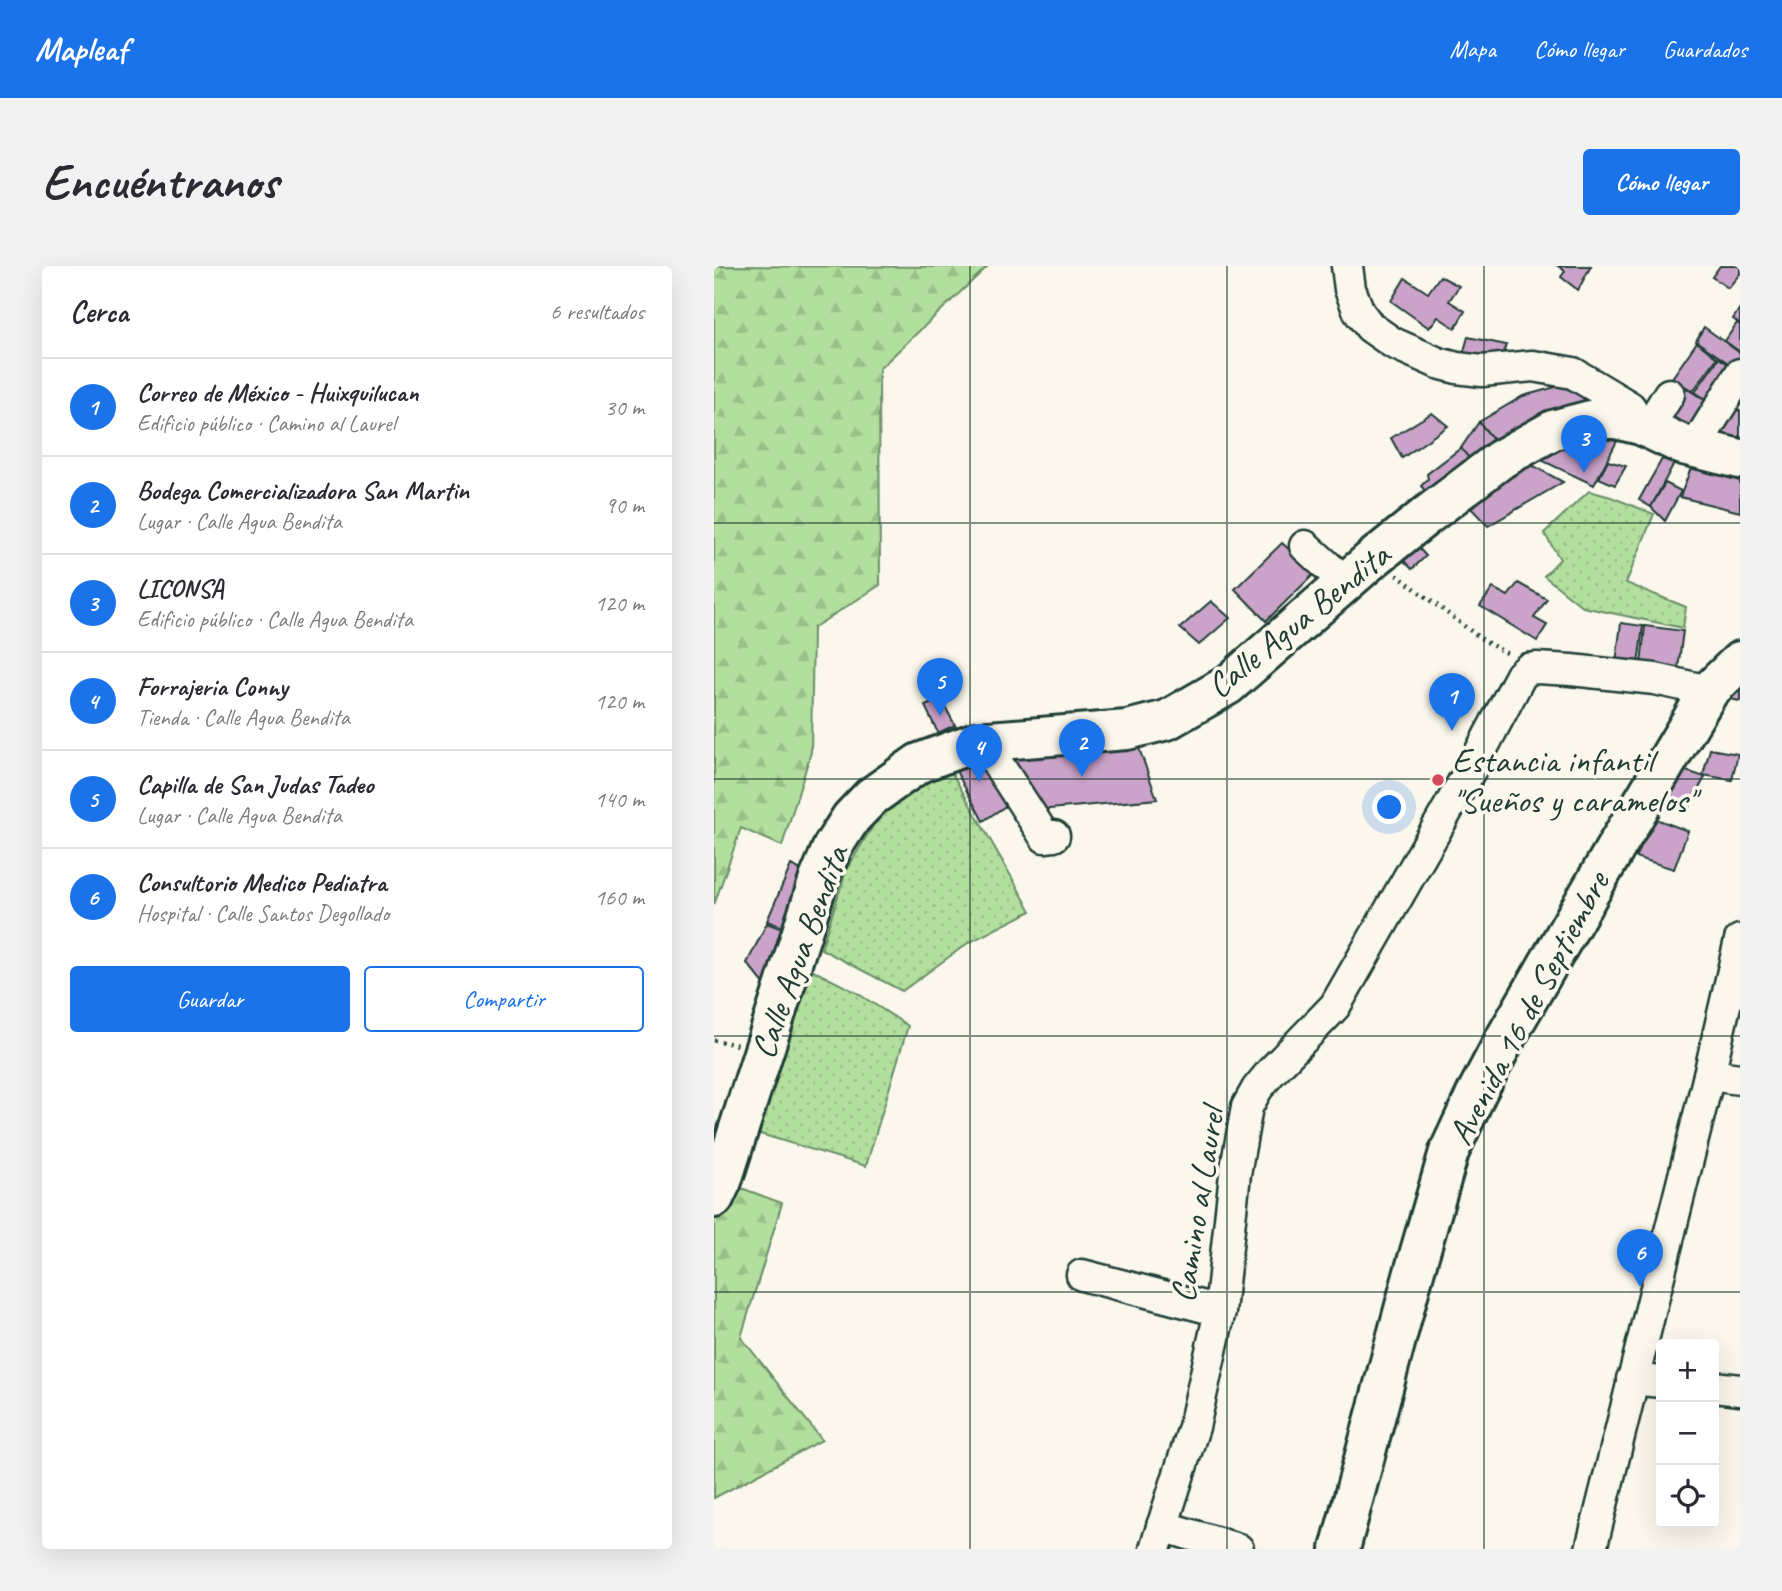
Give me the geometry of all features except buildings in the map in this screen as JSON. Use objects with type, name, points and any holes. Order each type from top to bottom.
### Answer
[{"type":"main road","name":"Calle Agua Bendita","points":[[714,1198],[722,1181],[819,879],[833,846],[851,818],[871,797],[919,763],[976,742],[1126,730],[1167,720],[1228,685],[1426,516],[1502,459],[1553,430],[1595,419],[1616,419],[1645,427],[1683,445],[1740,459]]},
{"type":"main road","name":"Avenida 16 de Septiembre","points":[[1340,1549],[1449,1152],[1506,1037],[1709,691],[1740,661]]},
{"type":"street","points":[[1347,266],[1350,289],[1359,312],[1370,327],[1393,343],[1438,363],[1482,371],[1533,366],[1573,373],[1630,407],[1645,427],[1669,394]]},
{"type":"street","points":[[1695,447],[1740,374]]},
{"type":"street","points":[[1305,546],[1346,583]]},
{"type":"street","name":"Camino al Laurel","points":[[1158,1537],[1194,1427],[1220,1311],[1235,1174],[1247,1107],[1271,1072],[1335,1006],[1476,760],[1521,675],[1537,668],[1571,670],[1655,679],[1709,691]]},
{"type":"street","points":[[992,755],[1045,837],[1054,836]]},
{"type":"street","points":[[1591,1549],[1647,1380],[1709,1075],[1740,940]]},
{"type":"street","points":[[1709,1075],[1740,1079]]},
{"type":"street","points":[[1082,1275],[1220,1311]]},
{"type":"street","points":[[1719,1388],[1740,1390]]},
{"type":"street","points":[[1158,1537],[1228,1547]]},
{"type":"path","points":[[1395,574],[1480,638],[1514,657]]},
{"type":"path","points":[[714,1040],[745,1046]]},
{"type":"green space","points":[[714,266],[987,267],[879,369],[880,585],[813,628],[811,752],[782,846],[741,828],[714,905]]},
{"type":"green space","points":[[1589,491],[1654,514],[1626,583],[1686,607],[1683,628],[1583,607],[1544,576],[1560,559],[1544,533]]},
{"type":"green space","points":[[951,769],[1031,911],[968,943],[902,991],[821,949],[846,871],[879,815],[905,794]]},
{"type":"green space","points":[[808,968],[854,991],[908,1026],[866,1166],[757,1133]]},
{"type":"green space","points":[[714,1178],[782,1203],[741,1337],[822,1440],[714,1498]]},
{"type":"place","name":"LICONSA","points":[[1584,473]]},
{"type":"place","name":"Capilla de San Judas Tadeo","points":[[940,716]]},
{"type":"place","name":"Correo de México - Huixquilucan","points":[[1452,731]]},
{"type":"place","name":"Bodega Comercializadora San Martin","points":[[1082,777]]},
{"type":"place","name":"Estancia infantil \"Sueños y caramelos\"","points":[[1438,780]]},
{"type":"place","name":"Forrajeria Conny","points":[[979,782]]},
{"type":"place","name":"Consultorio Medico Pediatra","points":[[1640,1287]]}]
